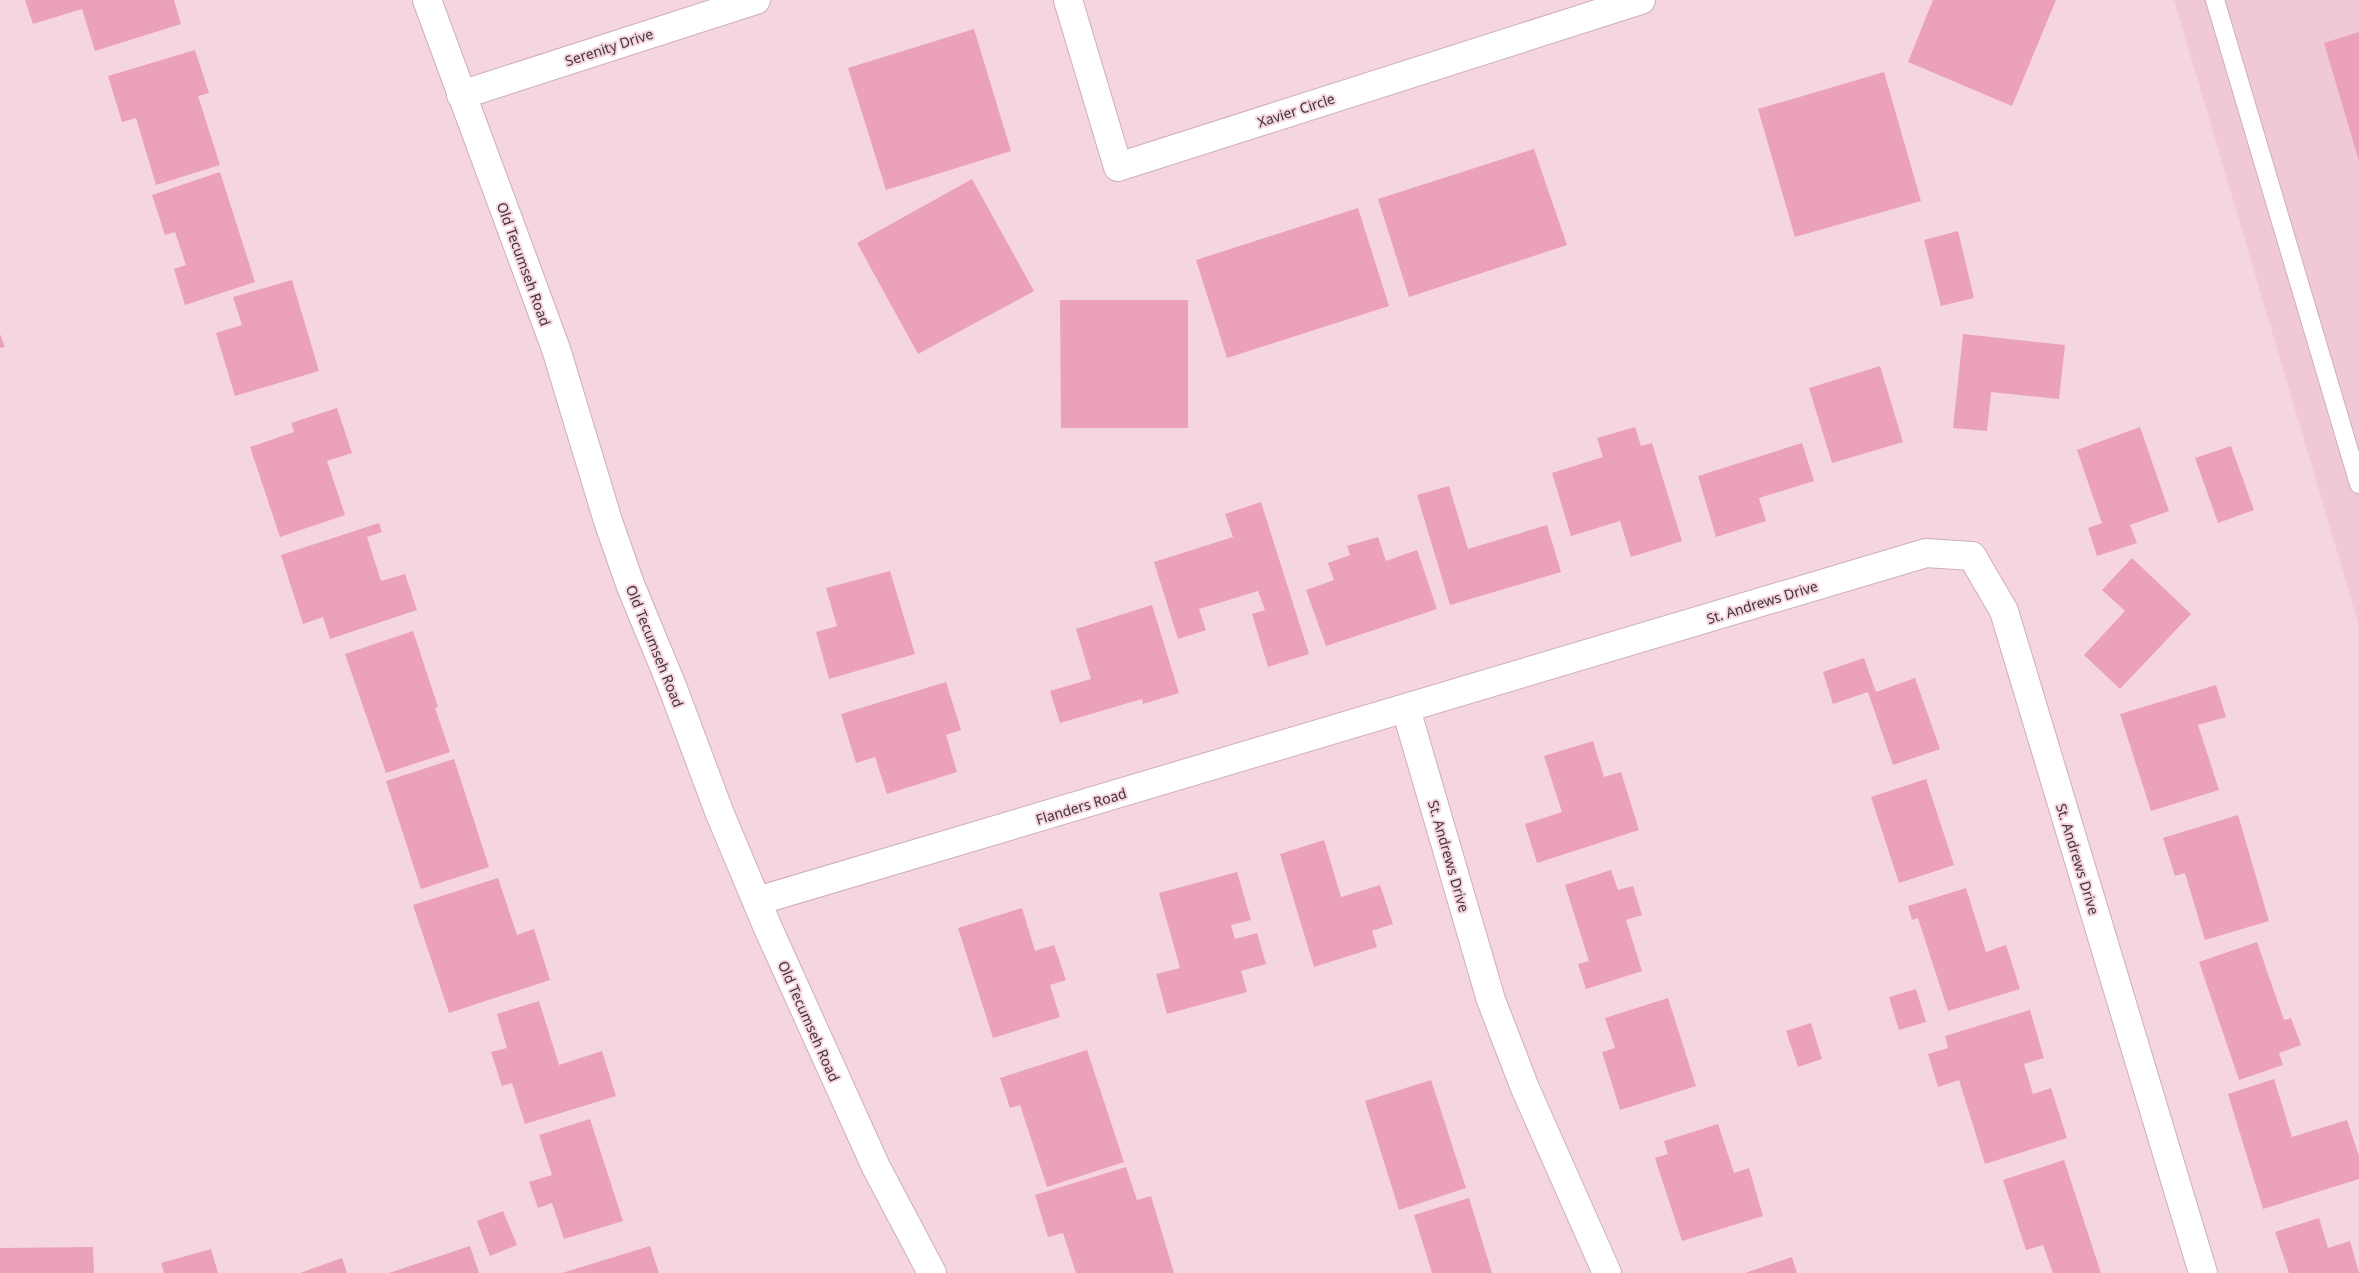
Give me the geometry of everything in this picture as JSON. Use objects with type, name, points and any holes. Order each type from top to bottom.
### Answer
[{"type":"street","name":"Old Tecumseh Road","points":[[427,0],[556,349],[630,584],[672,686],[720,814],[876,1167],[932,1273]]},
{"type":"street","name":"Serenity Drive","points":[[461,95],[756,0]]},
{"type":"street","name":"Xavier Circle","points":[[1068,0],[1118,167],[1641,0]]},
{"type":"street","name":"St. Andrews Drive","points":[[1607,1273],[1526,1088],[1490,1000],[1406,709],[1926,553],[1972,556],[2004,611],[2203,1273]]},
{"type":"street","name":"Flanders Road","points":[[757,901],[1406,709]]},
{"type":"lane","points":[[2215,0],[2359,484]]},
{"type":"shaded area","points":[[2174,0],[2359,0],[2359,626]]},
{"type":"building","points":[[25,0],[174,0],[181,24],[95,51],[82,9],[33,24]]},
{"type":"building","points":[[1933,0],[2056,0],[2012,106],[1908,62]]},
{"type":"building","points":[[974,29],[1011,151],[886,190],[848,68]]},
{"type":"building","points":[[2359,32],[2359,161],[2324,43]]},
{"type":"building","points":[[195,50],[209,93],[198,96],[220,165],[156,185],[136,118],[122,122],[108,76]]},
{"type":"building","points":[[1884,72],[1921,201],[1795,237],[1758,109]]},
{"type":"building","points":[[1534,149],[1567,245],[1409,297],[1378,199]]},
{"type":"building","points":[[220,172],[255,282],[185,305],[174,269],[186,265],[175,232],[165,235],[152,195]]},
{"type":"building","points":[[972,179],[1034,291],[918,354],[857,243]]},
{"type":"building","points":[[1358,208],[1389,306],[1227,358],[1196,260]]},
{"type":"building","points":[[1958,231],[1974,298],[1941,306],[1924,240]]},
{"type":"building","points":[[292,280],[319,371],[235,396],[216,333],[242,325],[233,297]]},
{"type":"building","points":[[1060,300],[1188,300],[1188,428],[1061,428]]},
{"type":"building","points":[[0,334],[5,347],[0,348]]},
{"type":"building","points":[[1963,334],[2065,345],[2059,399],[1991,392],[1987,431],[1953,428]]},
{"type":"building","points":[[1880,366],[1903,442],[1832,463],[1809,388]]},
{"type":"building","points":[[337,408],[352,453],[327,461],[345,515],[280,537],[250,447],[294,432],[291,423]]},
{"type":"building","points":[[1635,427],[1641,446],[1652,443],[1682,541],[1631,557],[1620,521],[1571,536],[1552,473],[1603,457],[1597,438]]},
{"type":"building","points":[[2140,427],[2169,511],[2130,525],[2137,543],[2097,556],[2088,528],[2102,523],[2077,450]]},
{"type":"building","points":[[1802,443],[1814,481],[1759,498],[1766,521],[1716,537],[1698,476]]},
{"type":"building","points":[[2231,446],[2254,510],[2218,523],[2195,458]]},
{"type":"building","points":[[1449,486],[1468,549],[1547,525],[1561,572],[1450,605],[1417,495]]},
{"type":"building","points":[[1261,502],[1309,654],[1268,667],[1252,614],[1265,610],[1258,591],[1199,609],[1206,630],[1178,639],[1154,562],[1233,537],[1225,514]]},
{"type":"building","points":[[379,523],[382,532],[367,537],[381,581],[405,574],[417,610],[330,639],[323,617],[303,624],[281,555]]},
{"type":"building","points":[[1378,537],[1386,561],[1417,550],[1437,609],[1326,646],[1306,590],[1334,580],[1328,563],[1350,555],[1347,546]]},
{"type":"building","points":[[2132,558],[2191,614],[2120,689],[2084,655],[2125,611],[2102,590]]},
{"type":"building","points":[[890,571],[915,654],[829,679],[816,632],[837,626],[826,588]]},
{"type":"building","points":[[1152,605],[1179,693],[1143,704],[1142,699],[1060,723],[1050,691],[1091,679],[1076,629]]},
{"type":"building","points":[[413,631],[438,707],[435,708],[450,752],[386,773],[345,654]]},
{"type":"building","points":[[1864,658],[1876,692],[1915,678],[1940,749],[1893,765],[1868,692],[1833,704],[1823,672]]},
{"type":"building","points":[[946,682],[961,730],[946,735],[957,772],[887,794],[875,757],[856,763],[841,714]]},
{"type":"building","points":[[2216,685],[2226,717],[2198,725],[2219,790],[2151,811],[2120,714]]},
{"type":"building","points":[[1593,741],[1604,777],[1621,772],[1639,830],[1537,863],[1525,824],[1562,812],[1544,756]]},
{"type":"building","points":[[454,759],[489,867],[421,889],[386,781]]},
{"type":"building","points":[[1926,779],[1954,865],[1899,883],[1871,797]]},
{"type":"building","points":[[2238,815],[2269,921],[2205,940],[2185,873],[2175,876],[2163,838]]},
{"type":"building","points":[[1324,840],[1341,897],[1380,885],[1393,924],[1372,931],[1377,947],[1314,967],[1280,854]]},
{"type":"building","points":[[1611,870],[1618,890],[1633,886],[1642,915],[1626,920],[1642,971],[1586,989],[1578,964],[1589,961],[1565,885]]},
{"type":"building","points":[[1237,872],[1251,920],[1231,925],[1235,939],[1257,933],[1266,964],[1241,971],[1247,992],[1167,1014],[1156,974],[1180,968],[1159,893]]},
{"type":"building","points":[[498,878],[517,935],[534,929],[550,980],[449,1013],[413,905]]},
{"type":"building","points":[[1966,888],[1986,952],[2006,945],[2020,989],[1948,1011],[1918,918],[1912,920],[1908,906]]},
{"type":"building","points":[[1022,908],[1035,951],[1054,945],[1066,980],[1050,985],[1060,1017],[993,1038],[958,928]]},
{"type":"building","points":[[2257,942],[2284,1020],[2291,1018],[2301,1045],[2279,1053],[2283,1065],[2239,1080],[2199,962]]},
{"type":"building","points":[[1916,989],[1926,1022],[1899,1030],[1889,997]]},
{"type":"building","points":[[1668,998],[1696,1086],[1620,1110],[1602,1052],[1615,1048],[1605,1018]]},
{"type":"building","points":[[539,1001],[559,1065],[602,1051],[616,1096],[525,1124],[512,1083],[502,1086],[491,1052],[507,1048],[497,1014]]},
{"type":"building","points":[[2030,1010],[2044,1058],[2024,1064],[2033,1094],[2051,1088],[2067,1138],[1985,1164],[1959,1080],[1938,1087],[1928,1054],[1948,1048],[1945,1036]]},
{"type":"building","points":[[1811,1023],[1822,1059],[1798,1067],[1786,1031]]},
{"type":"building","points":[[1087,1050],[1124,1162],[1047,1187],[1020,1105],[1010,1108],[1000,1078]]},
{"type":"building","points":[[2274,1079],[2292,1137],[2347,1120],[2359,1156],[2359,1179],[2263,1209],[2228,1094]]},
{"type":"building","points":[[1431,1080],[1466,1188],[1399,1210],[1365,1101]]},
{"type":"building","points":[[590,1119],[623,1221],[564,1239],[552,1203],[538,1208],[529,1182],[552,1175],[539,1135]]},
{"type":"building","points":[[1718,1124],[1734,1173],[1749,1168],[1763,1216],[1682,1241],[1655,1158],[1668,1154],[1664,1141]]},
{"type":"building","points":[[2064,1160],[2101,1273],[2053,1273],[2043,1245],[2026,1250],[2003,1180]]},
{"type":"building","points":[[1126,1167],[1137,1200],[1151,1196],[1174,1273],[1076,1273],[1063,1233],[1048,1237],[1035,1195]]},
{"type":"building","points":[[1469,1198],[1492,1273],[1432,1273],[1414,1215]]},
{"type":"building","points":[[503,1211],[517,1245],[490,1256],[477,1221]]},
{"type":"building","points":[[2319,1218],[2328,1248],[2350,1241],[2359,1273],[2289,1273],[2275,1232]]},
{"type":"building","points":[[470,1246],[479,1273],[389,1273]]},
{"type":"building","points":[[650,1246],[659,1273],[562,1273]]},
{"type":"building","points":[[93,1247],[94,1273],[0,1273],[0,1248]]},
{"type":"building","points":[[211,1249],[218,1273],[164,1273],[161,1263]]},
{"type":"building","points":[[1792,1257],[1797,1273],[1745,1273]]},
{"type":"building","points":[[342,1258],[347,1273],[300,1273]]}]
